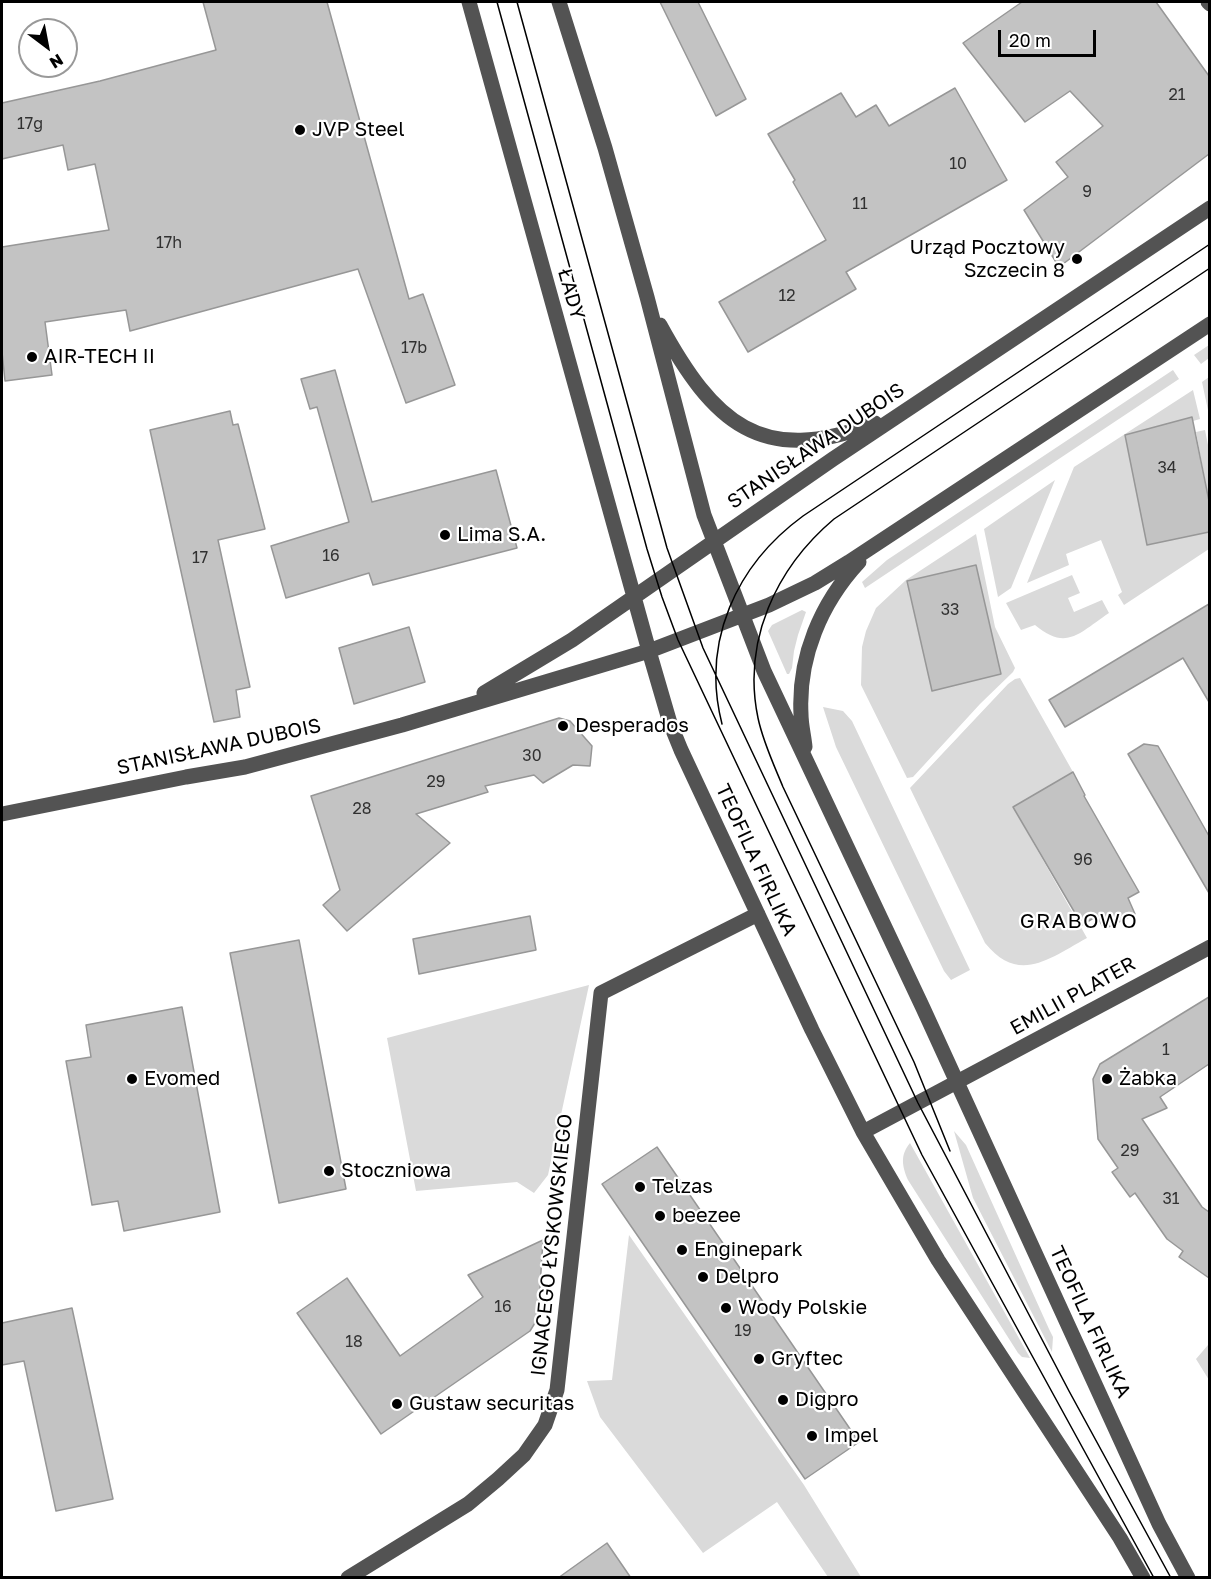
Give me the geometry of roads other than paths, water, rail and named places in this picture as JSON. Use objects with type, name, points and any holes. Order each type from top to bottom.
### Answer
[{"type":"street","name":"ŁADY","points":[[469,2],[634,598]]},
{"type":"street","points":[[559,2],[605,148],[647,297],[694,480],[713,542]]},
{"type":"street","name":"STANISŁAWA DUBOIS","points":[[443,712],[522,672],[634,598],[918,402],[1209,208]]},
{"type":"street","points":[[647,297],[675,351],[695,382],[720,410],[753,432],[780,439],[829,438],[875,423],[918,402]]},
{"type":"street","name":"STANISŁAWA DUBOIS","points":[[2,814],[245,767],[346,741],[649,651],[742,616],[814,583],[883,540],[1209,324]]},
{"type":"street","name":"TEOFILA FIRLIKA","points":[[811,770],[801,714],[802,676],[812,638],[837,588],[864,557],[883,540]]},
{"type":"street","name":"TEOFILA FIRLIKA","points":[[713,542],[764,671],[957,1083],[1159,1524],[1188,1578]]},
{"type":"street","name":"TEOFILA FIRLIKA","points":[[634,598],[678,742],[812,1030],[863,1132],[938,1260],[1120,1538],[1143,1578]]},
{"type":"street","name":"IGNACEGO ŁYSKOWSKIEGO","points":[[348,1578],[468,1504],[524,1455],[545,1425],[557,1390],[601,993],[758,914]]},
{"type":"street","name":"EMILII PLATER","points":[[957,1083],[1209,947]]},
{"type":"street","points":[[863,1132],[957,1083]]},
{"type":"tram line","points":[[497,2],[647,549],[678,640],[922,1155],[1154,1578]]},
{"type":"tram line","points":[[517,2],[667,548],[703,648],[918,1103],[1069,1391],[1171,1578]]},
{"type":"tram line","points":[[722,724],[717,694],[716,664],[721,635],[742,582],[779,536],[803,516],[1210,244]]},
{"type":"tram line","points":[[950,1151],[914,1062],[783,787],[766,745],[758,718],[754,689],[755,661],[760,634],[768,608],[780,583],[813,538],[834,519],[1210,268]]},
{"type":"place","name":"JVP Steel","points":[[300,130]]},
{"type":"place","name":"Urząd Pocztowy Szczecin 8","points":[[1077,259]]},
{"type":"place","name":"AIR-TECH II","points":[[32,357]]},
{"type":"place","name":"Lima S.A.","points":[[445,535]]},
{"type":"place","name":"Desperados","points":[[563,726]]},
{"type":"place","name":"Evomed","points":[[132,1079]]},
{"type":"place","name":"Żabka","points":[[1107,1079]]},
{"type":"place","name":"Stoczniowa","points":[[329,1171]]},
{"type":"place","name":"Telzas","points":[[640,1187]]},
{"type":"place","name":"beezee","points":[[660,1216]]},
{"type":"place","name":"Enginepark","points":[[682,1250]]},
{"type":"place","name":"Delpro","points":[[703,1277]]},
{"type":"place","name":"Wody Polskie","points":[[726,1308]]},
{"type":"place","name":"Gryftec","points":[[759,1359]]},
{"type":"place","name":"Digpro","points":[[783,1400]]},
{"type":"place","name":"Gustaw securitas","points":[[397,1404]]},
{"type":"place","name":"Impel","points":[[812,1436]]},
{"type":"district","name":"GRABOWO","points":[[1079,921]]}]
